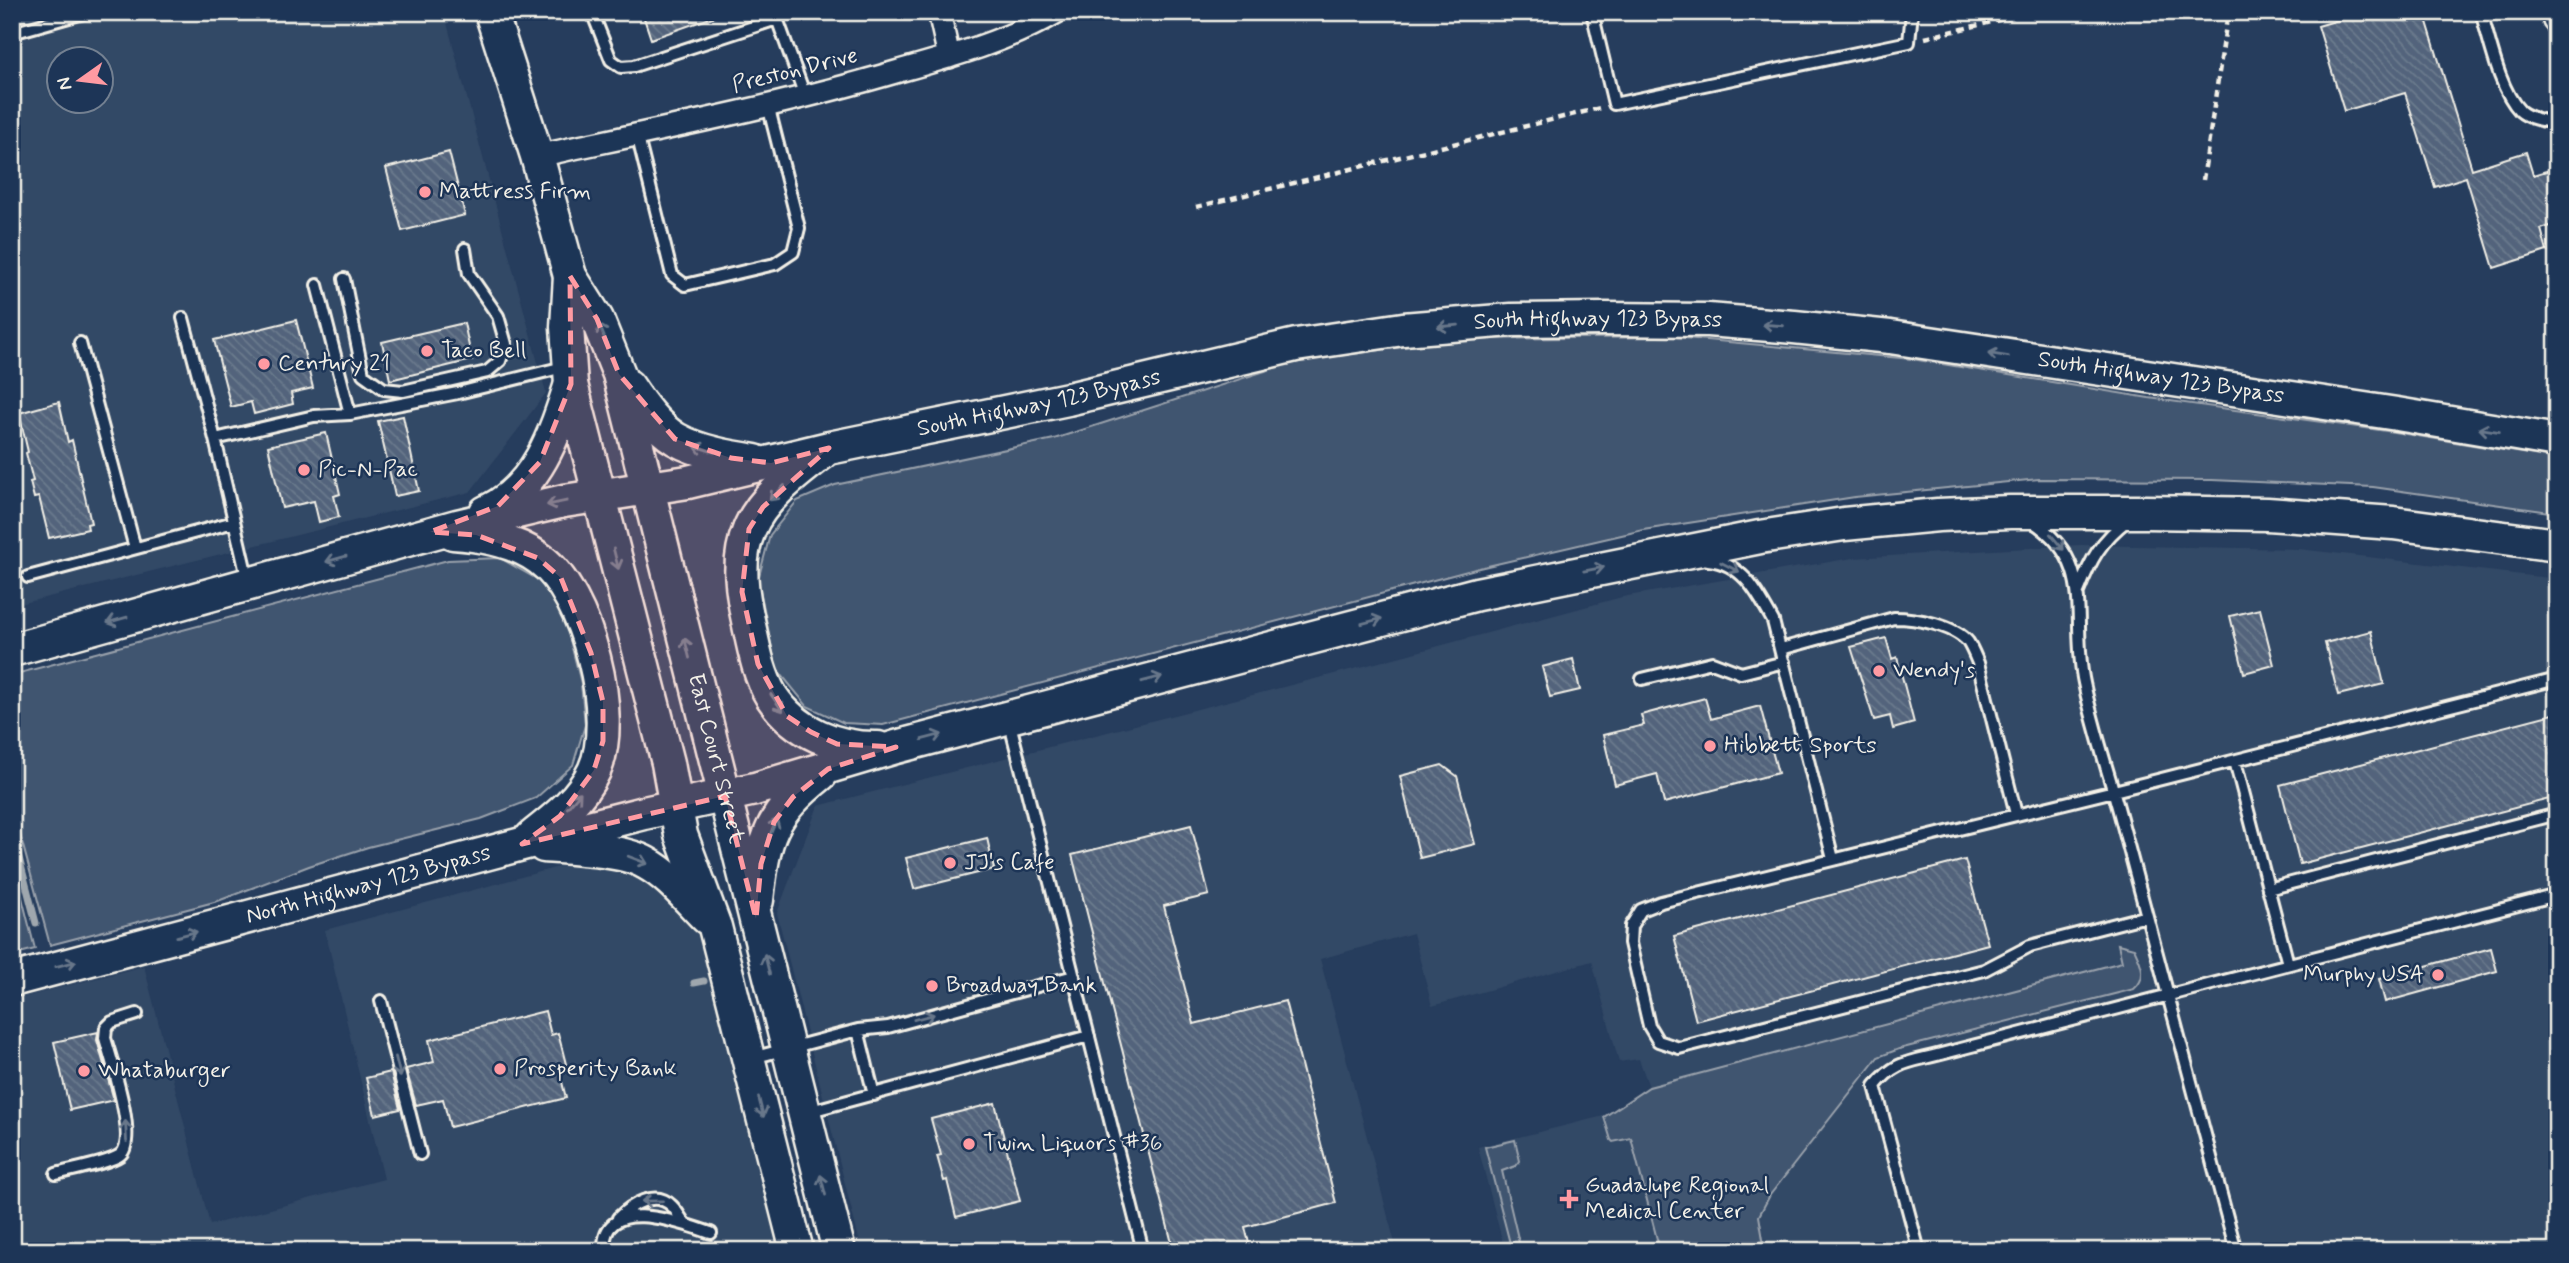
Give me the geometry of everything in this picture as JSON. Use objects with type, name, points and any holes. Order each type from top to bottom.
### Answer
[{"type":"main road","name":"East Court Street","points":[[491,12],[537,156],[570,276],[597,319],[620,374],[839,1251]]},
{"type":"main road","points":[[2555,12],[2557,19]]},
{"type":"main road","name":"East Court Street","points":[[570,276],[567,327],[570,375],[668,762],[681,835],[716,927],[797,1251]]},
{"type":"main road","name":"South Highway 123 Bypass","points":[[648,489],[829,448],[1068,399],[1296,345],[1403,329],[1511,320],[1708,320],[1890,337],[2549,437]]},
{"type":"main road","points":[[620,374],[643,407],[675,439],[731,458],[771,463]]},
{"type":"main road","points":[[444,529],[498,506],[522,487],[557,427],[570,375]]},
{"type":"main road","points":[[829,448],[777,493],[749,529],[742,556],[742,592],[752,640],[758,664],[771,695],[787,716],[836,744],[871,748],[896,747]]},
{"type":"main road","points":[[12,650],[444,529],[565,501],[648,489]]},
{"type":"main road","points":[[725,796],[828,769],[896,747],[1477,594],[1663,555],[1844,524],[1938,515],[2010,512],[2267,514],[2380,522],[2557,545]]},
{"type":"main road","points":[[444,529],[499,541],[538,558],[561,578],[580,613],[603,702],[603,741],[594,770],[577,798],[559,816],[522,844]]},
{"type":"main road","points":[[756,919],[761,864],[774,822],[793,797],[828,769]]},
{"type":"main road","name":"North Highway 123 Bypass","points":[[12,980],[522,844],[725,796]]},
{"type":"main road","points":[[522,844],[625,856],[645,862],[670,880],[716,927]]},
{"type":"street","points":[[939,12],[949,57]]},
{"type":"street","name":"Preston Drive","points":[[537,156],[768,105],[949,57],[999,40],[1057,12]]},
{"type":"lane","points":[[12,33],[88,12]]},
{"type":"lane","points":[[593,12],[611,60],[621,67],[634,66],[776,16],[805,96]]},
{"type":"lane","points":[[1592,12],[1614,104],[1909,42],[1912,12]]},
{"type":"lane","points":[[2481,12],[2504,87],[2521,111],[2539,120],[2557,123]]},
{"type":"lane","points":[[637,134],[672,275],[685,285],[775,264],[793,252],[799,228],[768,105]]},
{"type":"lane","points":[[344,279],[363,374],[384,389],[403,391],[487,372],[500,361],[506,344],[498,316],[469,274],[465,249]]},
{"type":"lane","points":[[317,285],[350,414]]},
{"type":"lane","points":[[183,318],[249,584]]},
{"type":"lane","points":[[80,343],[135,548]]},
{"type":"lane","points":[[215,439],[314,416],[350,414],[570,375]]},
{"type":"lane","points":[[2010,512],[2049,532],[2071,562],[2078,592],[2081,671],[2236,1251]]},
{"type":"lane","points":[[2078,592],[2092,558],[2104,540],[2133,517],[2146,512]]},
{"type":"lane","points":[[27,577],[234,522]]},
{"type":"lane","points":[[1663,555],[1717,560],[1742,573],[1773,621],[1833,859]]},
{"type":"lane","points":[[1780,645],[1894,618],[1937,625],[1968,641],[1978,663],[2016,814]]},
{"type":"lane","points":[[1642,680],[1712,662],[1741,674],[1784,662]]},
{"type":"lane","points":[[2147,916],[2030,946],[1984,970],[1679,1048],[1658,1041],[1649,1026],[1630,943],[1631,926],[1641,911],[1661,902],[2114,792],[2557,678]]},
{"type":"lane","points":[[1009,717],[1143,1251]]},
{"type":"lane","points":[[2235,761],[2288,964]]},
{"type":"lane","points":[[2269,889],[2557,814]]},
{"type":"lane","points":[[1919,1251],[1875,1086],[1887,1071],[1915,1061],[2557,895]]},
{"type":"lane","points":[[749,1059],[858,1030],[888,1027],[1074,976]]},
{"type":"lane","points":[[381,1001],[420,1154]]},
{"type":"lane","points":[[56,1174],[111,1159],[126,1148],[127,1128],[105,1038],[106,1028],[112,1022],[137,1014]]},
{"type":"lane","points":[[858,1030],[874,1095]]},
{"type":"lane","points":[[804,1113],[1089,1036]]},
{"type":"lane","points":[[604,1251],[604,1239],[615,1221],[633,1204],[656,1199],[672,1206],[685,1224]]},
{"type":"lane","points":[[615,1221],[640,1216],[685,1224],[711,1233]]},
{"type":"path","points":[[1909,42],[2034,12]]},
{"type":"path","points":[[2203,180],[2228,12]]},
{"type":"path","points":[[1196,207],[1614,104]]},
{"type":"highlighted area","points":[[570,276],[597,319],[619,374],[675,439],[731,458],[771,463],[829,448],[763,507],[749,529],[742,592],[758,664],[787,716],[811,732],[837,744],[896,747],[828,769],[793,797],[774,822],[761,864],[756,919],[725,796],[522,844],[560,816],[594,770],[603,741],[603,702],[591,653],[561,578],[538,558],[476,535],[430,532],[498,506],[540,462],[571,384]]},
{"type":"shaded area","points":[[12,12],[444,12],[546,393],[470,492],[12,606]]},
{"type":"shaded area","points":[[1674,337],[1912,359],[2149,398],[2394,432],[2557,459],[2557,513],[2373,487],[2212,480],[2039,479],[1855,497],[1643,530],[1479,568],[883,725],[844,723],[807,706],[776,668],[758,580],[770,535],[797,501],[835,485],[1054,439],[1293,362],[1461,339]]},
{"type":"shaded area","points":[[2080,545],[2299,549],[2557,579],[2557,1251],[1765,1251],[1759,1216],[1770,1195],[1878,1057],[1899,1049],[2134,989],[2119,944],[2123,962],[1649,1087],[1639,1059],[1619,1062],[1592,961],[1432,1006],[1413,933],[1320,959],[1397,1251],[862,1251],[777,913],[818,806],[1346,671],[1622,597],[1853,558]]},
{"type":"shaded area","points":[[500,558],[542,582],[564,616],[581,683],[585,725],[573,765],[536,798],[481,819],[368,847],[309,866],[218,901],[50,945],[12,805],[12,675],[448,560]]},
{"type":"shaded area","points":[[12,858],[35,949],[12,955]]},
{"type":"shaded area","points":[[588,859],[630,864],[696,924],[781,1251],[12,1251],[12,1000],[144,966],[210,1225],[384,1179],[325,930]]},
{"type":"shaded area","points":[[2118,944],[2134,948],[2139,959],[2142,975],[2134,989],[1899,1049],[1878,1057],[1770,1195],[1759,1216],[1765,1251],[1644,1251],[1659,1247],[1631,1138],[1613,1142],[1604,1117],[1649,1087],[2122,962]]},
{"type":"shaded area","name":"Guadalupe Regional Medical Center","points":[[1624,1111],[1660,1251],[1505,1251],[1478,1147]]},
{"type":"shaded area","points":[[1515,1140],[1520,1161],[1516,1166],[1502,1171],[1521,1251],[1512,1251],[1485,1147]]},
{"type":"building","points":[[642,12],[718,12],[719,15],[651,39]]},
{"type":"building","points":[[2365,12],[2424,12],[2472,169],[2526,152],[2533,175],[2553,169],[2557,180],[2557,224],[2541,229],[2547,251],[2494,268],[2466,177],[2435,187],[2405,93],[2344,111],[2318,26]]},
{"type":"building","name":"Mattress Firm","points":[[449,152],[465,215],[402,231],[386,168]]},
{"type":"building","name":"Century 21","points":[[296,320],[313,388],[291,393],[293,404],[254,414],[251,402],[231,407],[214,340]]},
{"type":"building","name":"Taco Bell","points":[[464,323],[472,360],[390,380],[382,342]]},
{"type":"building","points":[[59,402],[68,442],[72,440],[91,523],[87,524],[88,529],[49,538],[39,497],[34,498],[30,482],[33,481],[19,413]]},
{"type":"building","name":"Pic-N-Pac","points":[[403,416],[419,491],[395,496],[378,421]]},
{"type":"building","name":"Pic-N-Pac","points":[[326,433],[340,494],[334,496],[339,517],[319,522],[314,501],[282,508],[268,446]]},
{"type":"building","points":[[2260,609],[2274,665],[2244,673],[2230,616]]},
{"type":"building","points":[[2371,631],[2384,684],[2338,695],[2325,643]]},
{"type":"building","name":"Wendy's","points":[[1886,638],[1892,659],[1897,657],[1914,723],[1893,729],[1890,716],[1874,720],[1851,647]]},
{"type":"building","points":[[1573,659],[1580,690],[1550,697],[1542,667]]},
{"type":"building","name":"Hibbett Sports","points":[[1705,698],[1711,719],[1760,706],[1778,773],[1664,803],[1657,774],[1615,785],[1603,735],[1644,725],[1641,715]]},
{"type":"building","points":[[2557,713],[2557,797],[2300,864],[2280,785]]},
{"type":"building","points":[[1442,765],[1457,776],[1475,844],[1420,858],[1400,776]]},
{"type":"building","points":[[1191,825],[1209,895],[1164,906],[1194,1024],[1285,1001],[1336,1203],[1245,1227],[1251,1251],[1174,1251],[1072,855]]},
{"type":"building","name":"JJ's Cafe","points":[[987,838],[994,869],[914,889],[906,858]]},
{"type":"building","points":[[1965,860],[1988,944],[1696,1021],[1674,936]]},
{"type":"building","name":"Murphy USA","points":[[2491,948],[2497,971],[2385,1002],[2379,979]]},
{"type":"building","name":"Prosperity Bank","points":[[545,1011],[551,1035],[558,1033],[567,1068],[559,1070],[566,1098],[450,1127],[443,1099],[416,1105],[406,1069],[434,1062],[429,1040]]},
{"type":"building","name":"Whataburger","points":[[98,1032],[97,1040],[114,1100],[70,1110],[54,1042]]},
{"type":"building","points":[[391,1072],[400,1109],[375,1115],[366,1078]]},
{"type":"building","points":[[995,1103],[1020,1201],[956,1217],[947,1180],[944,1181],[937,1156],[941,1155],[931,1119]]},
{"type":"waterway","points":[[12,831],[36,923]]},
{"type":"waterway","points":[[694,983],[704,981]]},
{"type":"place","name":"Mattress Firm","points":[[425,192]]},
{"type":"place","name":"Taco Bell","points":[[427,351]]},
{"type":"place","name":"Century 21","points":[[264,364]]},
{"type":"place","name":"Pic-N-Pac","points":[[304,470]]},
{"type":"place","name":"Wendy's","points":[[1879,671]]},
{"type":"place","name":"Hibbett Sports","points":[[1710,746]]},
{"type":"place","name":"JJ's Cafe","points":[[950,863]]},
{"type":"place","name":"Murphy USA","points":[[2438,975]]},
{"type":"place","name":"Broadway Bank","points":[[932,986]]},
{"type":"place","name":"Prosperity Bank","points":[[500,1069]]},
{"type":"place","name":"Whataburger","points":[[84,1071]]},
{"type":"place","name":"Twin Liquors #36","points":[[969,1144]]},
{"type":"place","name":"Guadalupe Regional Medical Center","points":[[1569,1199]]}]
